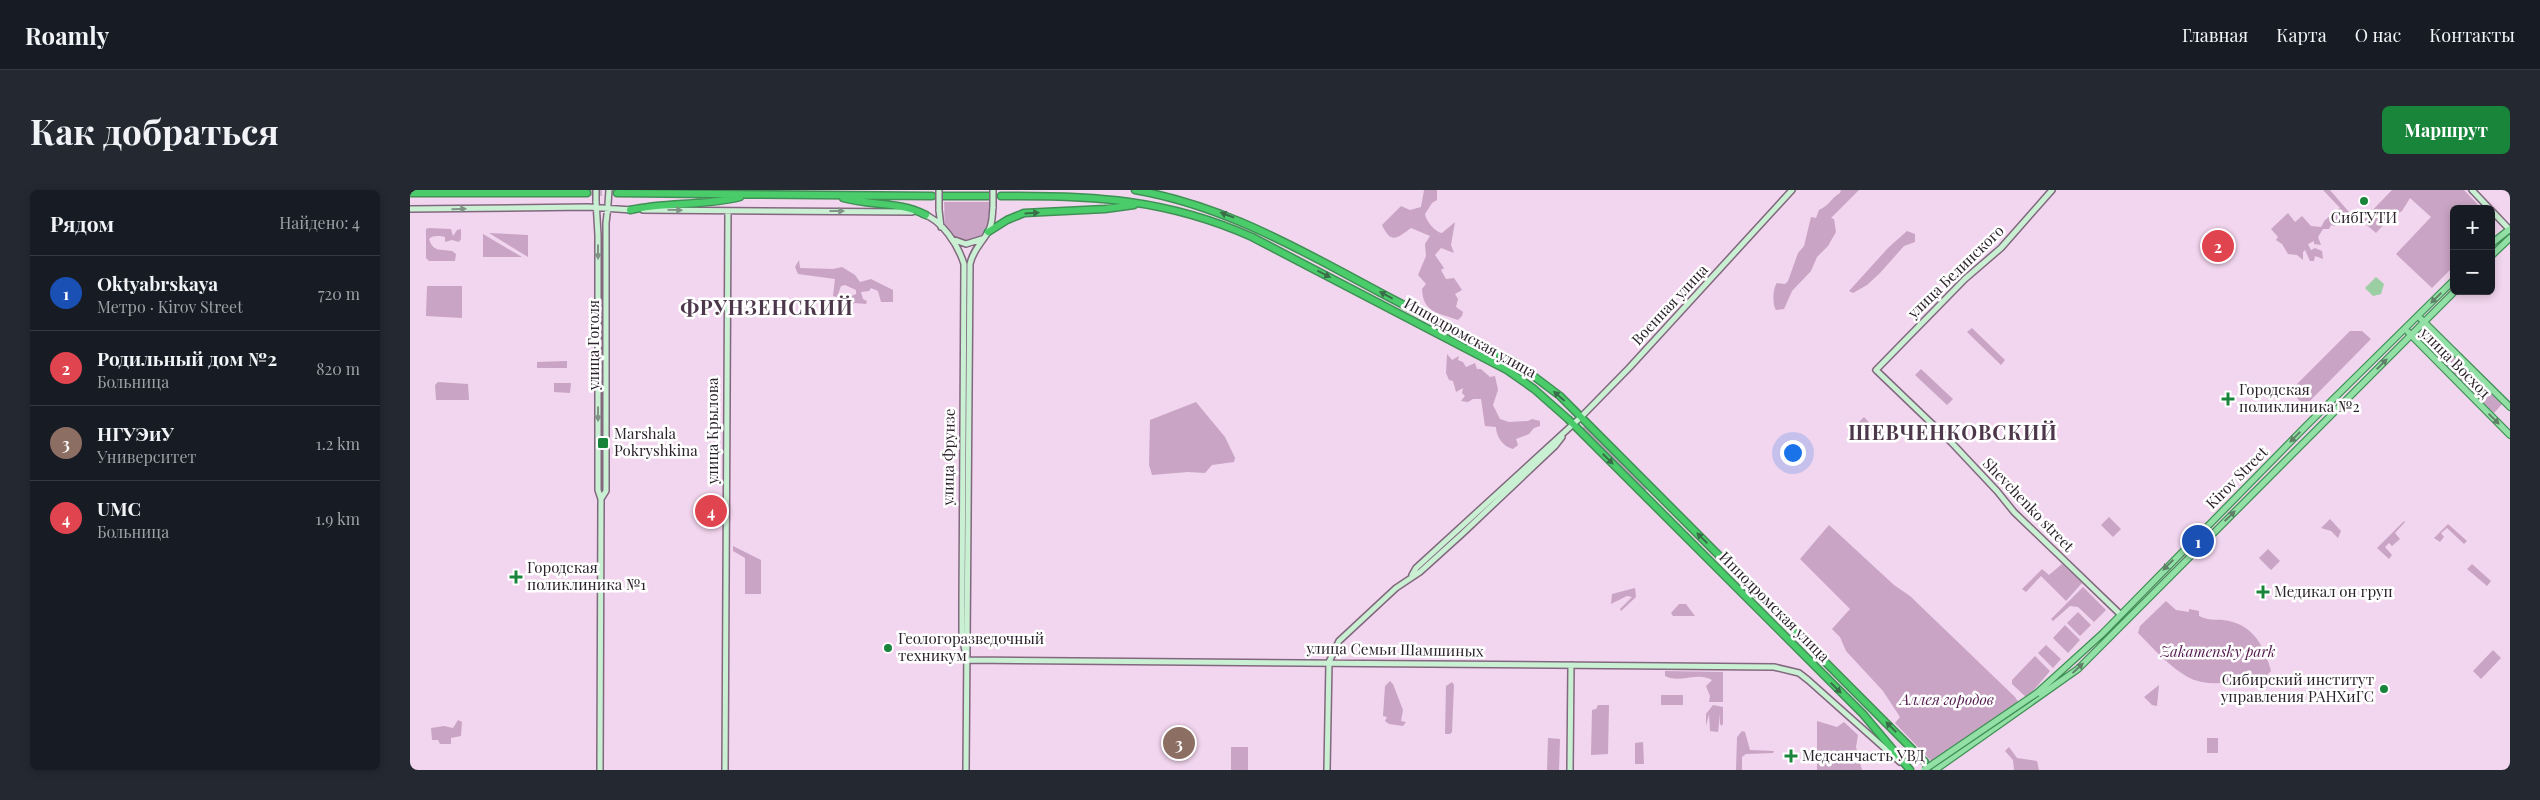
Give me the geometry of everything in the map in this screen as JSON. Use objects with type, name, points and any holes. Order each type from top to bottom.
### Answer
[{"type":"highway","name":"Ипподромская улица","points":[[1135,190],[1167,196],[1215,210],[1272,234],[1502,356],[1536,377],[1560,396],[1925,762]]},
{"type":"highway","points":[[410,193],[587,193]]},
{"type":"highway","points":[[617,193],[932,196]]},
{"type":"highway","points":[[943,196],[992,193]]},
{"type":"highway","points":[[630,210],[655,205],[718,202],[750,195]]},
{"type":"highway","points":[[834,196],[858,202],[903,205],[926,215]]},
{"type":"highway","name":"Ипподромская улица","points":[[1001,196],[1096,197],[1147,203],[1223,224],[1281,251],[1498,365],[1534,389],[1574,424],[1863,714],[1910,770]]},
{"type":"highway","points":[[988,232],[1007,220],[1024,213],[1096,210],[1147,203]]},
{"type":"highway","points":[[1498,365],[1502,363],[1502,356]]},
{"type":"main road","points":[[2495,241],[2510,230]]},
{"type":"main road","points":[[2495,252],[2510,238]]},
{"type":"main road","name":"Kirov Street","points":[[2038,695],[2450,284]]},
{"type":"main road","name":"Kirov Street","points":[[2038,695],[2078,669],[2451,295]]},
{"type":"main road","name":"улица Восход","points":[[2418,316],[2510,408]]},
{"type":"main road","name":"улица Восход","points":[[2404,328],[2510,435]]},
{"type":"main road","points":[[1924,770],[2038,695]]},
{"type":"main road","points":[[1935,770],[2038,695]]},
{"type":"street","name":"улица Гоголя","points":[[596,190],[598,244],[598,490],[601,499],[600,770]]},
{"type":"street","name":"улица Гоголя","points":[[601,499],[606,490],[606,223],[609,190]]},
{"type":"street","points":[[939,190],[941,227]]},
{"type":"street","name":"Военная улица","points":[[1329,662],[1339,642],[1412,575],[1416,568],[1520,477],[1551,442],[1564,434],[1581,417],[1629,368],[1792,190]]},
{"type":"street","name":"улица Белинского","points":[[1876,370],[1959,285],[2001,248],[2052,190]]},
{"type":"street","points":[[2472,190],[2486,205]]},
{"type":"street","points":[[967,264],[992,223],[992,193]]},
{"type":"street","points":[[410,209],[596,208],[608,206],[630,210],[902,211],[926,215],[941,227],[960,250],[967,264]]},
{"type":"street","name":"улица Крылова","points":[[725,770],[728,211]]},
{"type":"street","points":[[2495,215],[2510,230]]},
{"type":"street","points":[[952,239],[966,244],[983,238]]},
{"type":"street","name":"улица Фрунзе","points":[[966,770],[966,660],[962,634],[962,611],[967,264]]},
{"type":"street","name":"Shevchenko street","points":[[1876,370],[1951,442],[2014,512],[2120,614]]},
{"type":"street","name":"улица Семьи Шамшиных","points":[[966,660],[1774,667],[1799,673],[1910,770]]},
{"type":"street","points":[[1327,770],[1329,662]]},
{"type":"street","points":[[1570,770],[1571,664]]},
{"type":"green space","points":[[1424,190],[1437,190],[1437,200],[1432,203],[1425,214],[1431,226],[1442,233],[1455,222],[1451,245],[1454,253],[1441,248],[1435,255],[1444,268],[1441,270],[1446,279],[1454,278],[1462,290],[1455,294],[1458,299],[1456,307],[1463,312],[1458,320],[1433,311],[1425,303],[1423,297],[1422,289],[1426,284],[1418,275],[1426,256],[1425,244],[1430,236],[1411,228],[1394,238],[1388,235],[1382,225],[1401,206],[1410,210],[1421,207]]},
{"type":"green space","points":[[1841,190],[1859,190],[1831,218],[1834,219],[1836,232],[1828,246],[1817,257],[1811,271],[1792,291],[1784,309],[1776,310],[1774,292],[1776,285],[1777,283],[1785,284],[1788,281],[1798,253],[1804,246],[1811,217],[1816,218],[1819,210],[1840,193]]},
{"type":"green space","points":[[2323,190],[2330,190],[2349,212],[2348,217],[2345,217],[2346,223],[2340,219],[2335,226],[2331,225],[2329,229],[2323,229],[2318,237],[2321,245],[2314,244],[2314,241],[2308,244],[2311,250],[2315,248],[2322,251],[2323,259],[2315,256],[2314,261],[2310,261],[2305,250],[2303,252],[2303,260],[2297,255],[2288,254],[2282,244],[2276,240],[2278,237],[2271,229],[2288,213],[2295,222],[2302,216],[2311,226],[2321,227],[2325,220],[2340,208]]},
{"type":"green space","points":[[2392,190],[2464,190],[2478,205],[2450,205],[2450,270],[2432,288],[2396,254],[2431,217],[2410,198],[2402,211],[2389,219],[2376,233],[2362,221]]},
{"type":"green space","points":[[944,202],[989,202],[989,223],[985,232],[968,241],[956,238],[947,229],[945,223]]},
{"type":"green space","points":[[426,229],[451,229],[453,236],[457,230],[461,229],[461,239],[459,242],[452,240],[445,242],[445,237],[441,236],[429,239],[435,248],[452,251],[456,254],[455,261],[429,261],[426,258]]},
{"type":"green space","points":[[1907,231],[1915,234],[1915,242],[1904,246],[1867,285],[1853,293],[1849,291],[1888,248]]},
{"type":"green space","points":[[489,233],[528,235],[528,257]]},
{"type":"green space","points":[[483,234],[522,257],[483,257]]},
{"type":"green space","points":[[799,260],[800,268],[833,269],[842,267],[855,275],[860,282],[871,279],[893,290],[893,302],[881,302],[878,291],[871,288],[869,291],[861,292],[863,299],[867,301],[866,304],[855,303],[847,306],[844,303],[845,299],[856,294],[856,290],[845,285],[841,286],[837,297],[833,296],[835,279],[798,274],[795,267]]},
{"type":"green space","points":[[427,286],[462,286],[462,318],[426,316]]},
{"type":"green space","points":[[1972,328],[2005,360],[2001,365],[1967,332]]},
{"type":"green space","points":[[2350,331],[2362,331],[2371,339],[2305,406],[2290,391]]},
{"type":"green space","points":[[2448,351],[2503,403],[2494,413],[2439,360]]},
{"type":"green space","points":[[1447,354],[1452,360],[1459,356],[1458,360],[1463,362],[1466,367],[1475,363],[1477,369],[1481,369],[1490,377],[1495,376],[1498,390],[1493,405],[1500,419],[1509,422],[1532,419],[1540,421],[1540,426],[1534,428],[1529,434],[1516,439],[1518,445],[1513,449],[1503,444],[1496,427],[1485,426],[1481,399],[1473,399],[1468,402],[1461,401],[1465,396],[1462,393],[1463,388],[1456,392],[1453,381],[1449,380],[1446,373]]},
{"type":"green space","points":[[567,361],[567,368],[537,368],[537,362]]},
{"type":"green space","points":[[1921,369],[1953,399],[1947,405],[1915,375]]},
{"type":"green space","points":[[438,382],[468,384],[469,400],[436,400],[435,385]]},
{"type":"green space","points":[[554,383],[571,383],[570,393],[554,392]]},
{"type":"green space","points":[[1196,402],[1225,437],[1235,458],[1234,462],[1212,465],[1205,473],[1188,472],[1152,475],[1149,465],[1150,420]]},
{"type":"green space","points":[[1864,417],[1874,428],[1861,441],[1851,430]]},
{"type":"green space","points":[[1585,426],[1648,488],[1645,491],[1582,428]]},
{"type":"green space","points":[[2109,517],[2121,529],[2113,537],[2101,525]]},
{"type":"green space","points":[[2330,519],[2341,531],[2338,538],[2331,531],[2321,528]]},
{"type":"green space","points":[[2404,521],[2395,533],[2400,539],[2392,546],[2389,543],[2385,547],[2392,555],[2389,559],[2377,548]]},
{"type":"green space","points":[[2448,524],[2467,541],[2464,544],[2447,528],[2441,533],[2444,537],[2440,542],[2434,538]]},
{"type":"green space","name":"Аллея городов","points":[[1829,525],[1894,585],[1910,596],[2015,697],[2023,709],[1937,767],[1895,723],[1900,717],[1883,691],[1846,651],[1840,637],[1832,629],[1850,609],[1800,559]]},
{"type":"green space","points":[[733,546],[761,560],[761,594],[745,594],[745,558],[733,551]]},
{"type":"green space","points":[[2268,549],[2280,561],[2271,570],[2259,558]]},
{"type":"green space","points":[[2062,564],[2082,583],[2066,601],[2041,576],[2026,592],[2022,589],[2042,569],[2049,575]]},
{"type":"green space","points":[[2472,564],[2491,581],[2487,586],[2467,569]]},
{"type":"green space","points":[[2083,587],[2106,610],[2094,622],[2078,607],[2070,606],[2053,621],[2051,619]]},
{"type":"green space","points":[[1635,588],[1636,597],[1621,611],[1620,609],[1632,597],[1627,596],[1611,604],[1612,594]]},
{"type":"green space","name":"Zakamensky park","points":[[2166,601],[2176,610],[2189,612],[2189,609],[2199,611],[2199,616],[2203,618],[2229,621],[2245,628],[2252,633],[2262,646],[2271,671],[2267,675],[2235,682],[2210,683],[2194,680],[2176,669],[2138,633],[2140,626]]},
{"type":"green space","points":[[1679,604],[1686,604],[1695,616],[1673,616],[1671,613]]},
{"type":"green space","points":[[2078,612],[2091,625],[2080,636],[2067,623]]},
{"type":"green space","points":[[2065,625],[2080,640],[2068,653],[2053,638]]},
{"type":"green space","points":[[2046,645],[2061,659],[2053,668],[2038,653]]},
{"type":"green space","points":[[2493,650],[2501,658],[2481,679],[2473,671]]},
{"type":"green space","points":[[2035,656],[2050,671],[2027,698],[2012,684],[2012,680]]},
{"type":"green space","points":[[1665,671],[1723,672],[1723,702],[1709,702],[1710,696],[1706,686],[1712,680],[1701,677],[1671,678],[1665,676]]},
{"type":"green space","points":[[1390,681],[1393,684],[1403,710],[1401,721],[1406,722],[1403,726],[1389,724],[1385,721],[1387,717],[1383,716],[1385,686]]},
{"type":"green space","points":[[1452,682],[1454,685],[1452,732],[1445,734],[1446,686]]},
{"type":"green space","points":[[2159,685],[2157,706],[2152,705],[2144,697]]},
{"type":"green space","points":[[1661,695],[1683,695],[1683,705],[1661,705]]},
{"type":"green space","points":[[1598,705],[1609,705],[1608,754],[1591,755],[1592,710],[1596,709]]},
{"type":"green space","points":[[1713,705],[1723,707],[1723,723],[1722,726],[1720,724],[1720,714],[1718,732],[1710,731],[1709,714],[1706,726],[1706,714]]},
{"type":"green space","points":[[458,720],[462,722],[461,736],[451,738],[451,744],[440,744],[438,740],[432,740],[431,728],[444,726],[453,728]]},
{"type":"green space","points":[[1817,721],[1837,727],[1844,722],[1858,735],[1856,747],[1862,770],[1817,770]]},
{"type":"green space","points":[[1742,731],[1745,732],[1750,750],[1774,751],[1773,753],[1746,754],[1742,757],[1742,770],[1736,770],[1737,737]]},
{"type":"green space","points":[[1548,738],[1560,739],[1559,770],[1547,770]]},
{"type":"green space","points":[[2207,738],[2218,738],[2218,753],[2207,753]]},
{"type":"green space","points":[[1643,742],[1644,764],[1635,764],[1635,743]]},
{"type":"green space","points":[[1231,747],[1248,747],[1248,770],[1231,770]]},
{"type":"green space","points":[[2009,747],[2017,758],[2037,761],[2039,770],[2014,770],[2013,760],[2005,751]]},
{"type":"shaded area","points":[[2376,277],[2384,284],[2381,294],[2373,296],[2365,288]]},
{"type":"tunnel","points":[[587,193],[617,193]]},
{"type":"place","name":"СибГУТИ","points":[[2364,201]]},
{"type":"place","name":"Родильный дом №2","points":[[2218,246]]},
{"type":"place","name":"Городская поликлиника №2","points":[[2228,399]]},
{"type":"place","name":"Marshala Pokryshkina","points":[[603,443]]},
{"type":"place","name":"UMC","points":[[711,511]]},
{"type":"place","name":"Oktyabrskaya","points":[[2198,541]]},
{"type":"place","name":"Городская поликлиника №1","points":[[516,577]]},
{"type":"place","name":"Медикал он груп","points":[[2263,592]]},
{"type":"place","name":"Геологоразведочный техникум","points":[[888,648]]},
{"type":"place","name":"Сибирский институт управления РАНХиГС","points":[[2384,689]]},
{"type":"place","name":"НГУЭиУ","points":[[1179,743]]},
{"type":"place","name":"Медсанчасть УВД","points":[[1791,756]]},
{"type":"district","name":"ФРУНЗЕНСКИЙ","points":[[767,308]]},
{"type":"district","name":"ШЕВЧЕНКОВСКИЙ","points":[[1953,433]]}]
